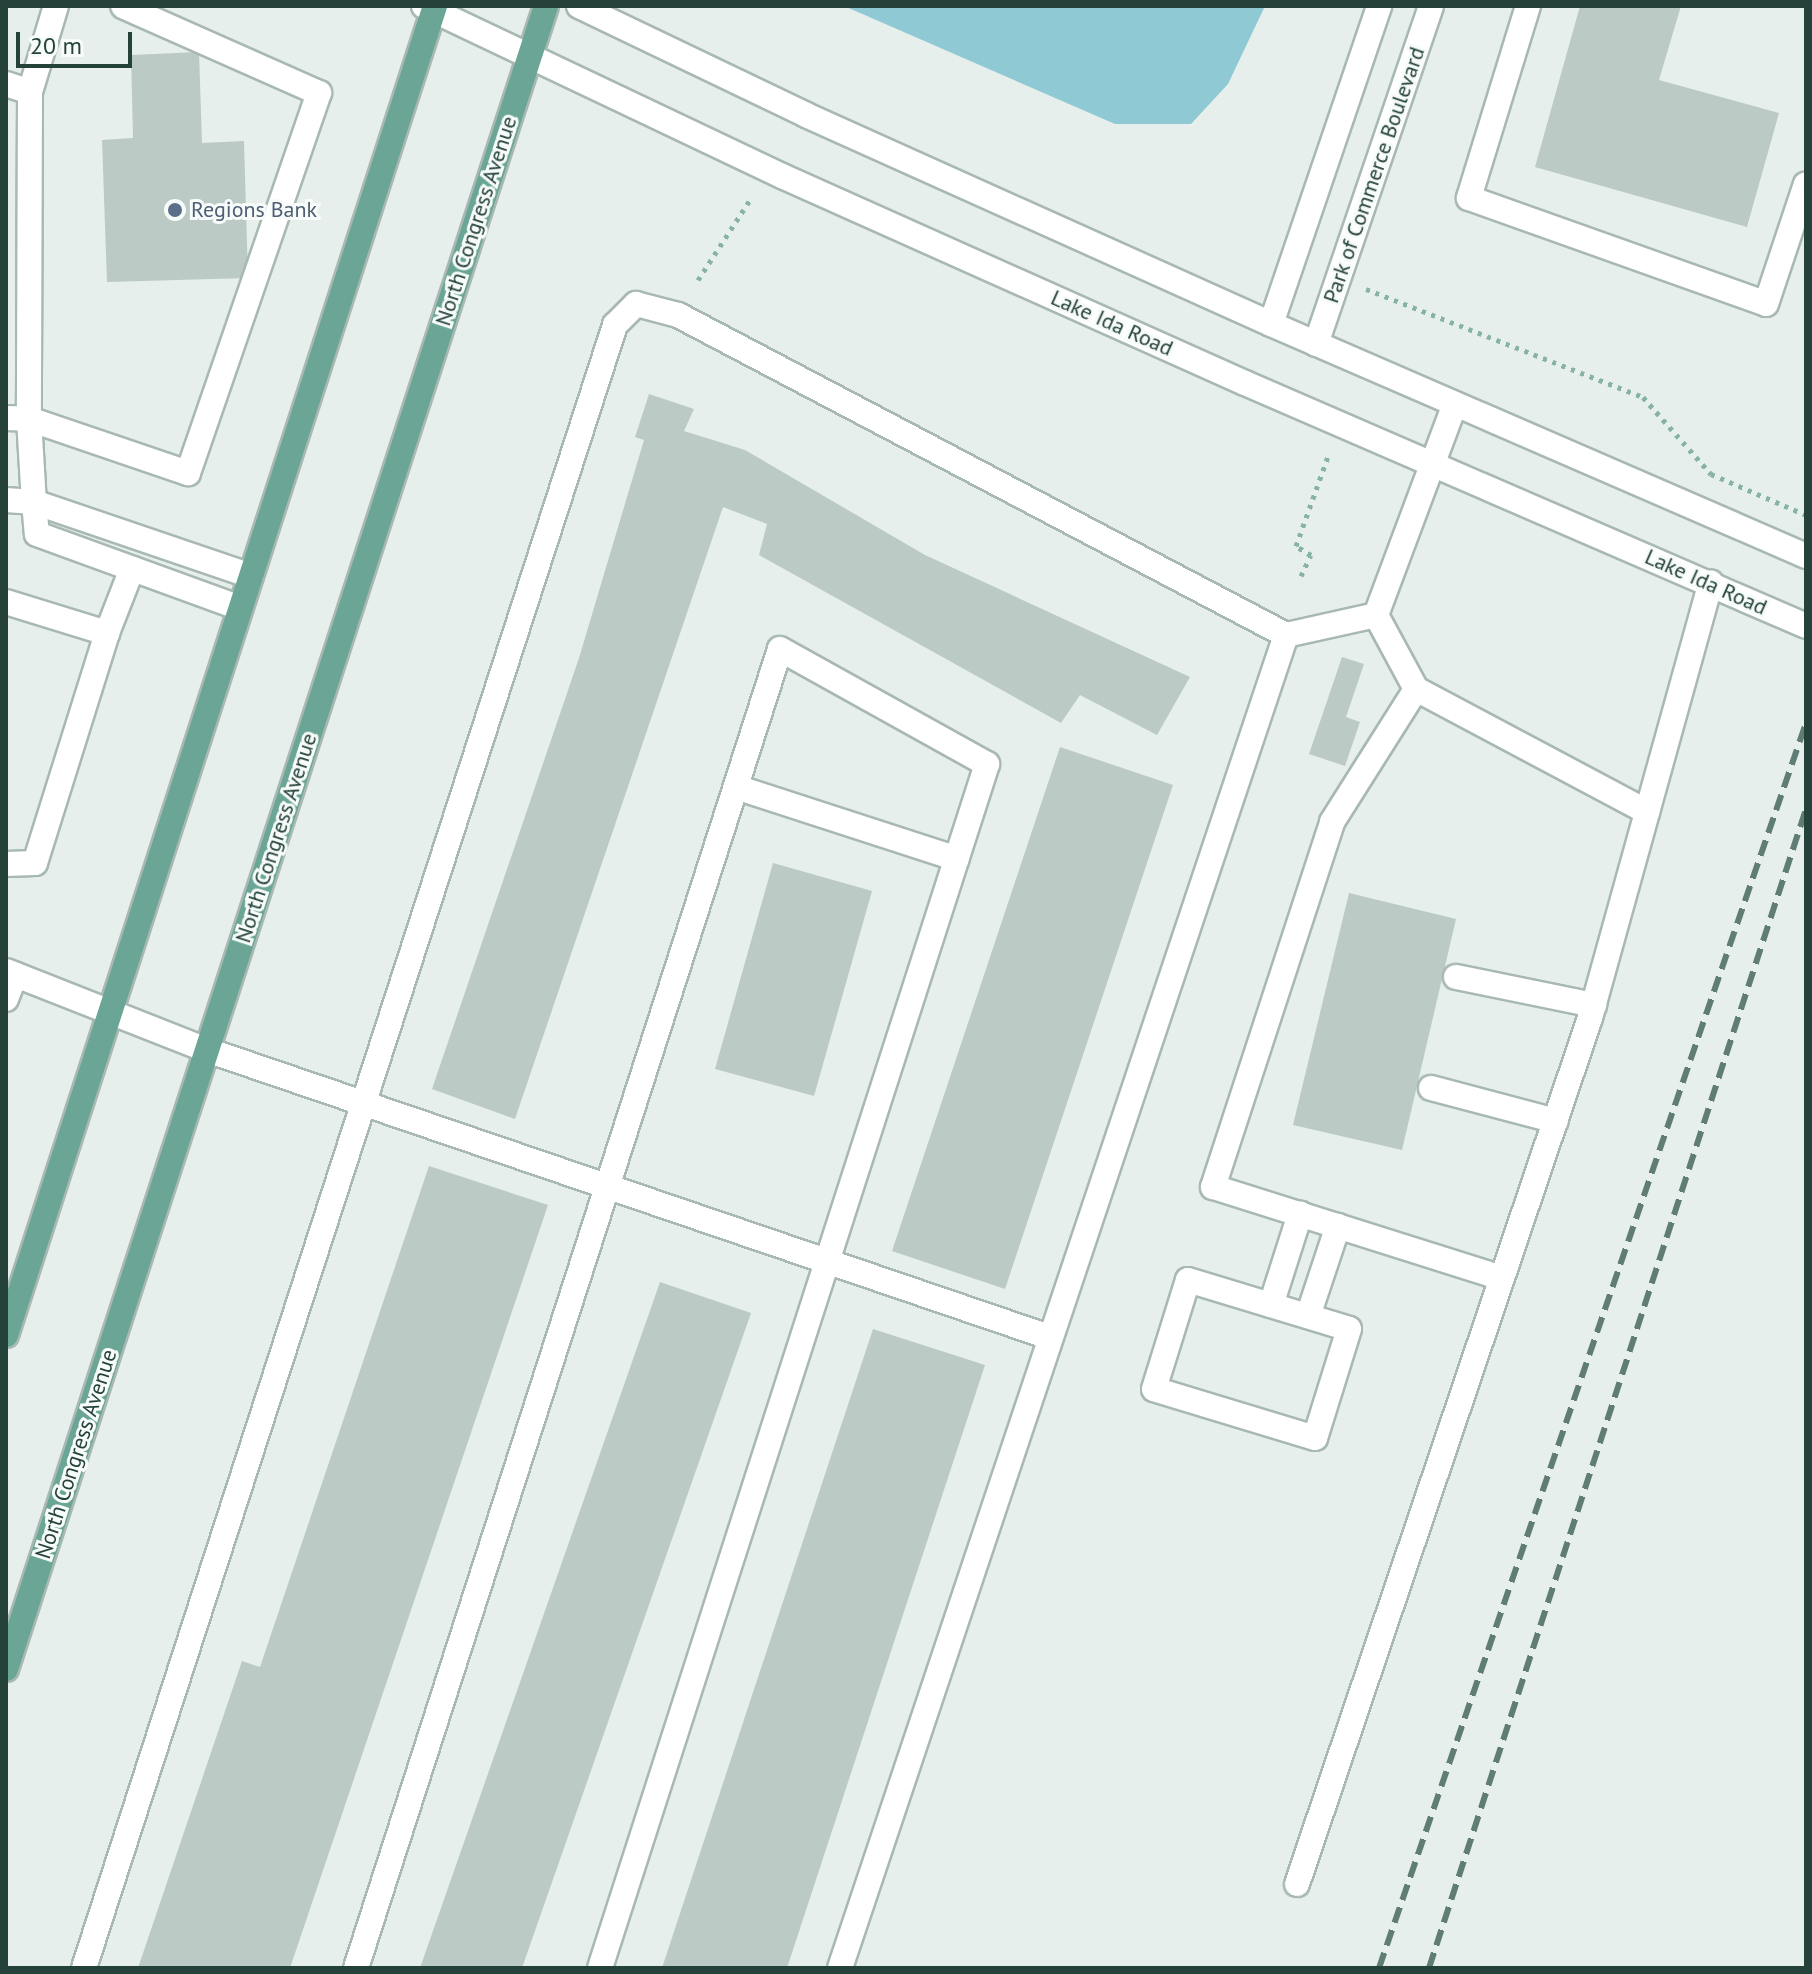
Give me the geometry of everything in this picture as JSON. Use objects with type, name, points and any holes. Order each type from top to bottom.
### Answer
[{"type":"main road","name":"North Congress Avenue","points":[[6,1669],[546,6]]},
{"type":"main road","points":[[6,1335],[431,7]]},
{"type":"street","points":[[56,6],[30,92],[17,418],[34,502],[37,534],[240,608]]},
{"type":"street","points":[[17,418],[188,473],[319,93],[123,6]]},
{"type":"street","points":[[579,6],[806,115],[1271,324],[1806,556]]},
{"type":"street","points":[[1271,324],[1379,6]]},
{"type":"street","name":"Park of Commerce Boulevard","points":[[1316,344],[1431,6]]},
{"type":"street","points":[[1528,6],[1469,198],[1766,304],[1806,184]]},
{"type":"street","name":"Lake Ida Road","points":[[431,7],[796,183],[1806,626]]},
{"type":"street","points":[[6,84],[30,92]]},
{"type":"street","points":[[84,1968],[615,325],[636,304],[678,315],[1286,635],[1376,615]]},
{"type":"street","points":[[1455,404],[1376,615],[1416,689],[1647,812]]},
{"type":"street","points":[[6,500],[34,502],[251,576]]},
{"type":"street","points":[[6,864],[35,863],[107,633],[132,569]]},
{"type":"street","points":[[1297,1884],[1594,1005],[1711,583]]},
{"type":"street","points":[[6,602],[107,633]]},
{"type":"street","points":[[840,1968],[1286,635]]},
{"type":"street","points":[[356,1968],[780,649],[987,764],[600,1968]]},
{"type":"street","points":[[1416,689],[1332,822],[1213,1187],[1502,1278]]},
{"type":"street","points":[[736,787],[957,859]]},
{"type":"street","points":[[6,999],[11,973],[207,1050],[1049,1337]]},
{"type":"street","points":[[1456,977],[1594,1005]]},
{"type":"street","points":[[1431,1088],[1556,1121]]},
{"type":"street","points":[[1271,1305],[1300,1214]]},
{"type":"street","points":[[1308,1316],[1338,1226]]},
{"type":"street","points":[[1188,1280],[1271,1305],[1349,1329],[1315,1438],[1154,1389],[1188,1280]]},
{"type":"path","points":[[698,280],[752,197]]},
{"type":"path","points":[[1339,279],[1643,397],[1711,474],[1806,515]]},
{"type":"path","points":[[1301,576],[1311,555],[1296,546],[1328,456]]},
{"type":"water","points":[[844,6],[1265,6],[1228,84],[1191,124],[1115,124]]},
{"type":"building","points":[[1580,6],[1681,6],[1659,80],[1779,113],[1747,227],[1535,167]]},
{"type":"building","name":"Regions Bank","points":[[199,52],[202,143],[244,141],[248,278],[107,282],[102,140],[133,138],[131,55]]},
{"type":"building","points":[[649,394],[694,409],[684,431],[745,450],[925,555],[1190,677],[1157,735],[1080,695],[1061,723],[759,555],[767,524],[723,507],[515,1119],[432,1089],[579,658],[644,440],[635,437]]},
{"type":"building","points":[[1342,657],[1364,664],[1346,717],[1360,722],[1345,766],[1309,754]]},
{"type":"building","points":[[1060,747],[1173,785],[1005,1289],[892,1251]]},
{"type":"building","points":[[773,863],[872,891],[814,1096],[715,1069]]},
{"type":"building","points":[[1349,893],[1456,919],[1402,1150],[1293,1125]]},
{"type":"building","points":[[429,1166],[548,1205],[290,1968],[138,1968],[242,1661],[260,1667]]},
{"type":"building","points":[[660,1282],[751,1313],[522,1968],[420,1968]]},
{"type":"building","points":[[873,1329],[985,1365],[787,1968],[662,1968]]},
{"type":"railway","points":[[1379,1968],[1806,723]]},
{"type":"railway","points":[[1429,1968],[1806,809]]},
{"type":"place","name":"Regions Bank","points":[[175,210]]}]
